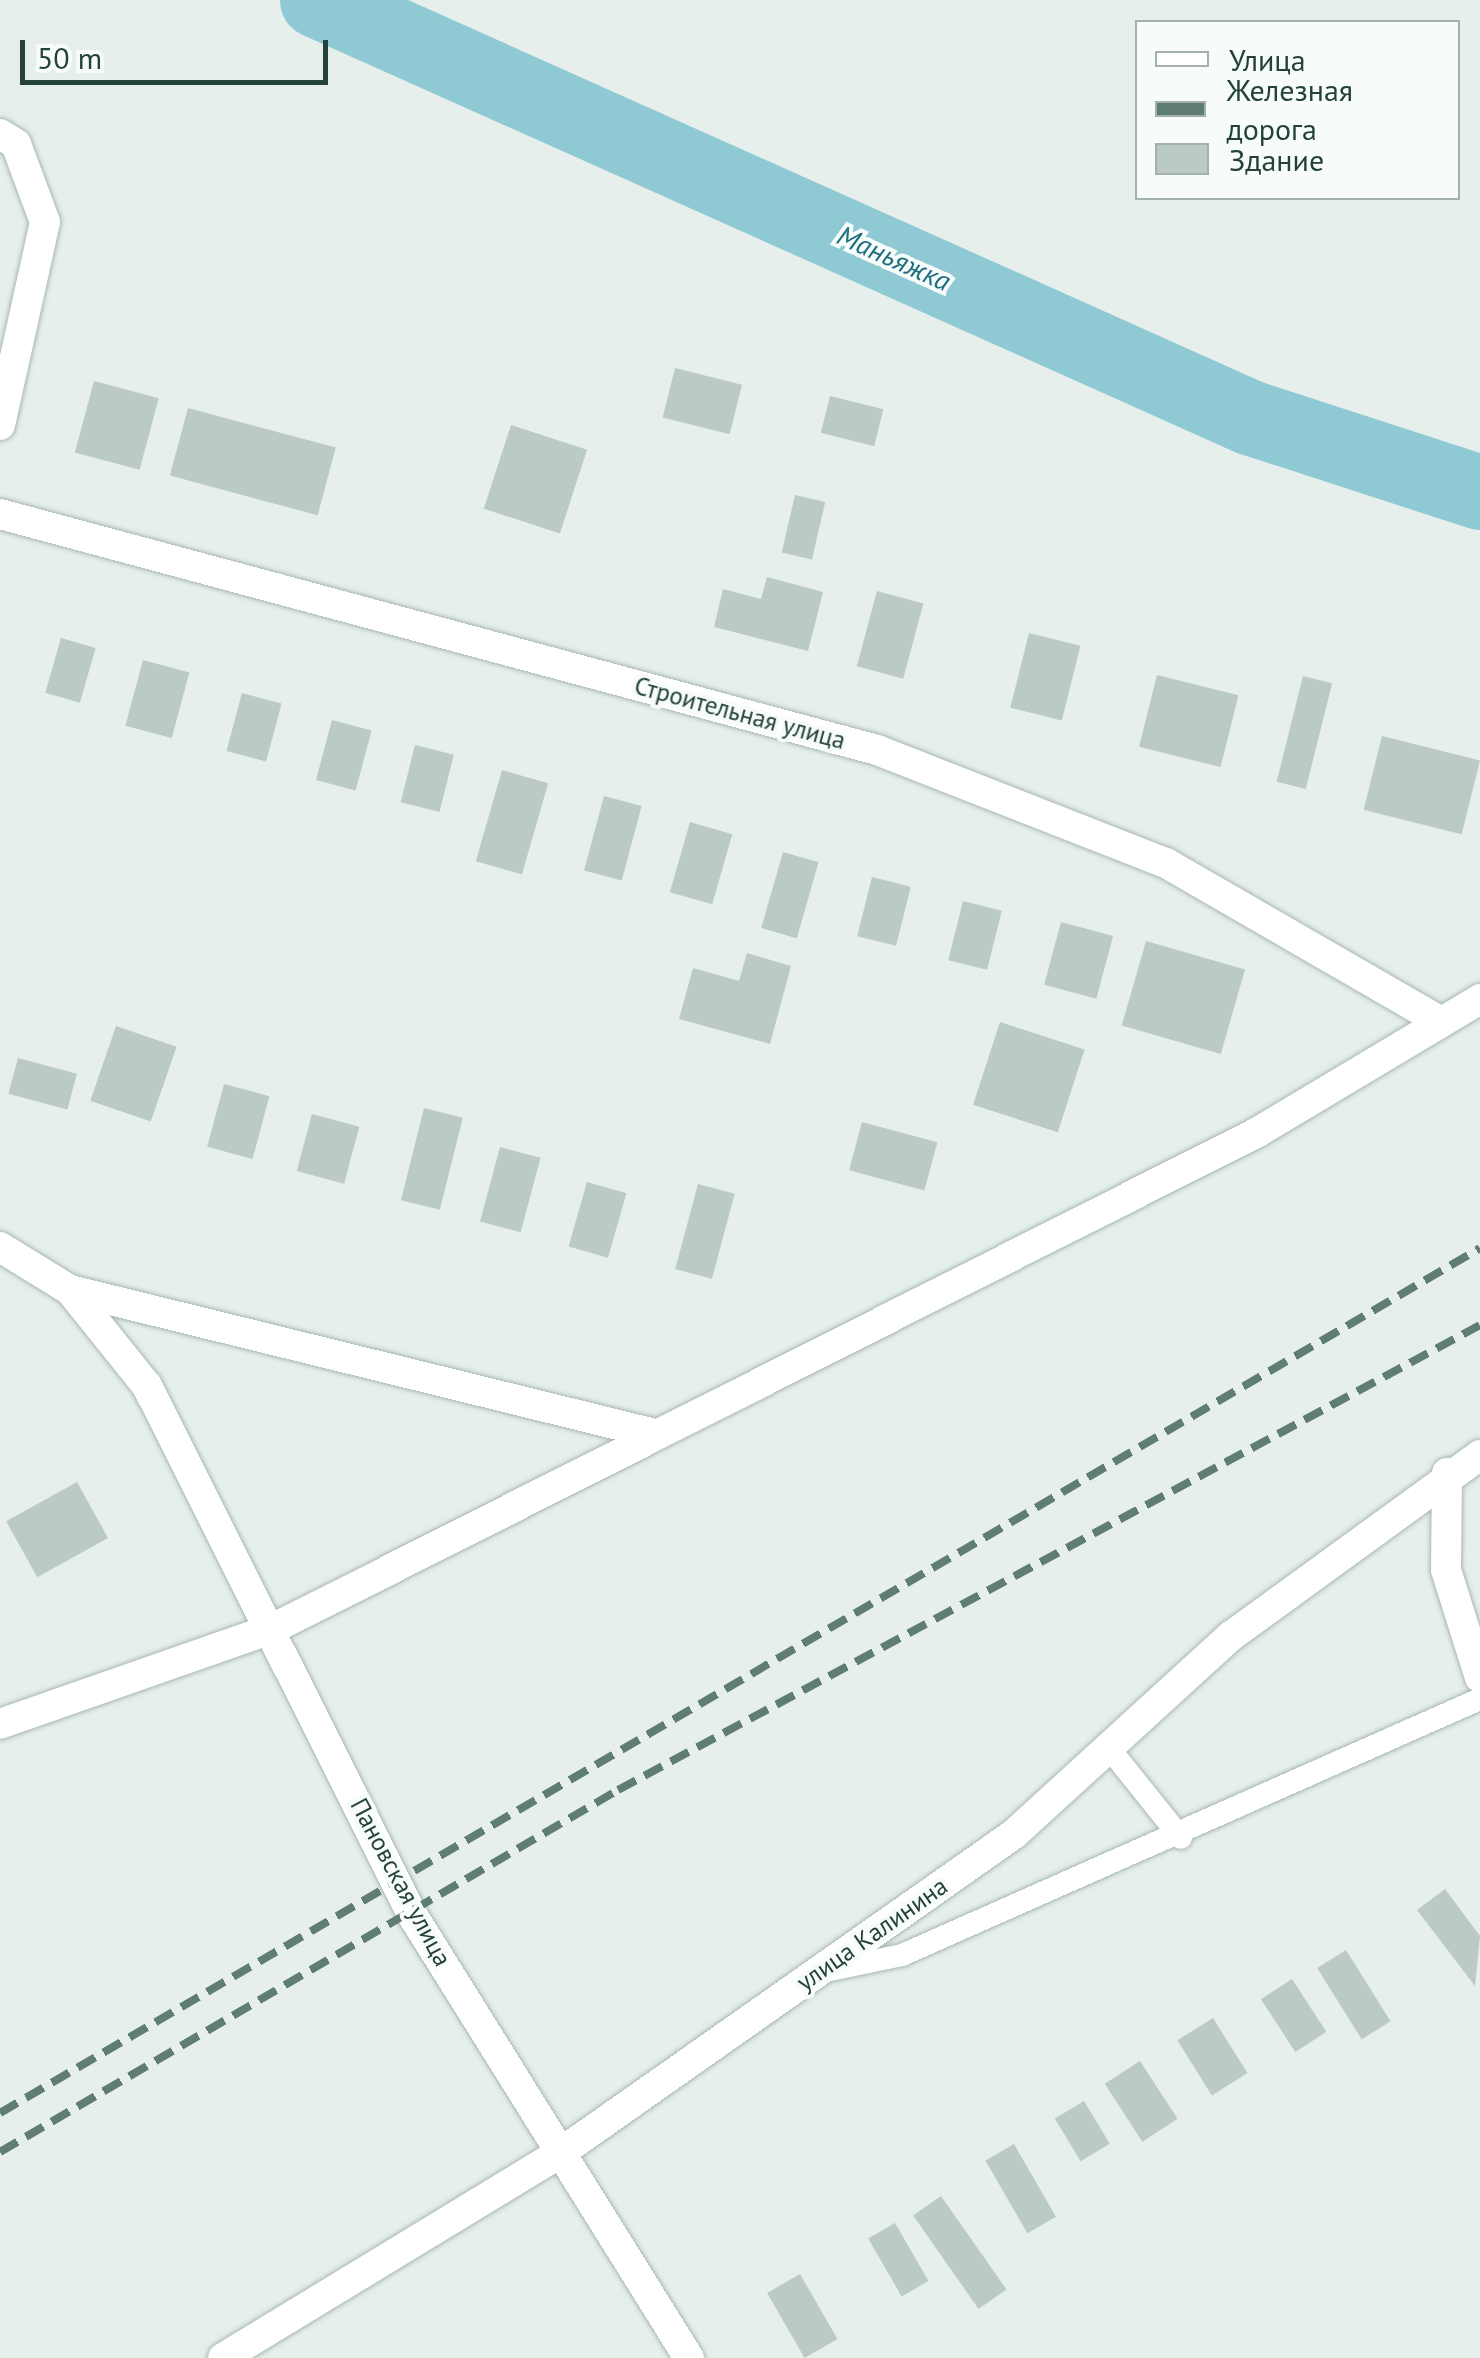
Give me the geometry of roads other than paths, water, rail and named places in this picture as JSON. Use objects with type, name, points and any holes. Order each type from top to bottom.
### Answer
[{"type":"street","points":[[0,134],[16,144],[45,222],[0,424]]},
{"type":"street","name":"Строительная улица","points":[[0,514],[877,750],[1166,863],[1438,1020]]},
{"type":"street","points":[[0,1724],[272,1630],[1258,1132],[1438,1020],[1480,1000]]},
{"type":"street","points":[[0,1247],[70,1290],[656,1434]]},
{"type":"street","name":"Пановская улица","points":[[70,1290],[147,1386],[413,1916],[689,2358]]},
{"type":"street","name":"улица Калинина","points":[[223,2358],[563,2152],[1014,1834],[1231,1636],[1447,1473],[1480,1454]]},
{"type":"street","points":[[1447,1473],[1446,1570],[1480,1678]]},
{"type":"lane","points":[[819,1972],[902,1956],[1181,1838],[1480,1699]]},
{"type":"lane","points":[[1109,1748],[1181,1838]]},
{"type":"waterway","name":"Маньяжка","points":[[317,0],[1249,417],[1480,492]]},
{"type":"railway","points":[[0,2113],[1480,1248]]},
{"type":"railway","points":[[0,2152],[618,1790],[1480,1325]]}]
